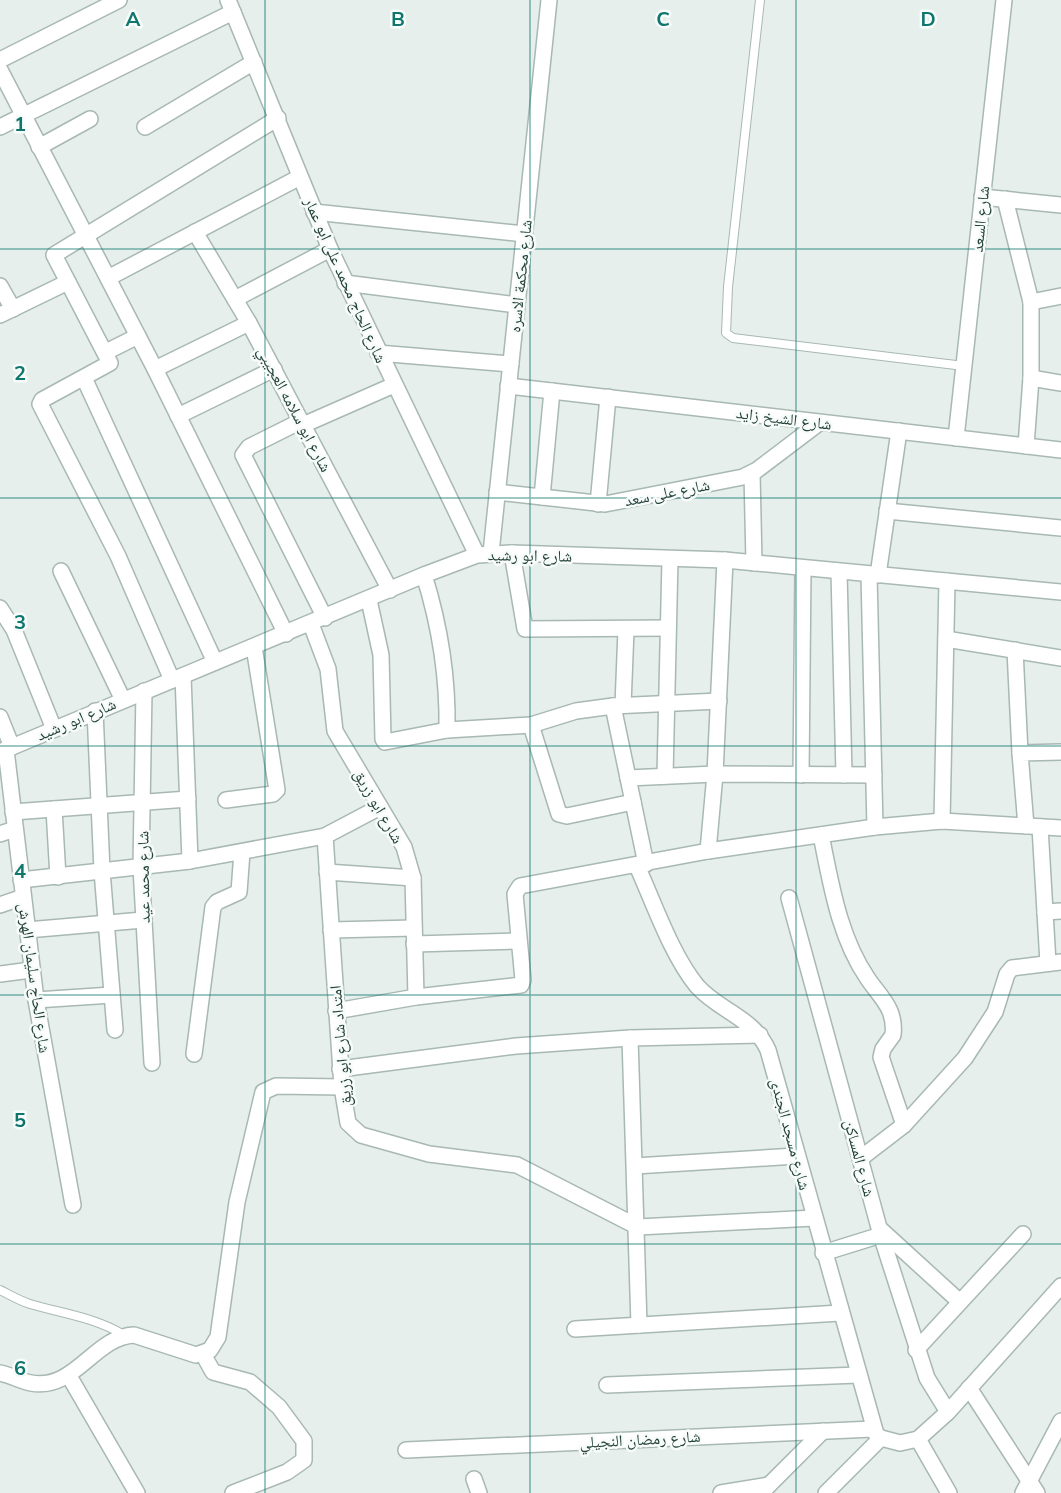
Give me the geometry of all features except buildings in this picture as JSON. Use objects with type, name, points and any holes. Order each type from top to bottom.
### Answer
[{"type":"street","points":[[0,60],[119,0]]},
{"type":"street","name":"شارع محكمة الاسره","points":[[484,554],[497,492],[549,0]]},
{"type":"street","name":"شارع السعد","points":[[956,438],[1004,0]]},
{"type":"street","points":[[0,127],[231,6]]},
{"type":"street","name":"شارع الحاج محمد على ابو عمار","points":[[231,6],[345,283],[394,385],[484,554]]},
{"type":"street","points":[[145,127],[254,62]]},
{"type":"street","points":[[0,70],[155,369],[286,634]]},
{"type":"street","points":[[190,861],[188,798],[177,678],[40,404],[42,400],[109,365],[106,352],[54,255],[278,118]]},
{"type":"street","points":[[39,147],[90,119]]},
{"type":"street","points":[[108,278],[300,177]]},
{"type":"street","points":[[982,197],[1061,205]]},
{"type":"street","name":"شارع السعد","points":[[1005,199],[1031,302],[1026,446]]},
{"type":"street","points":[[314,212],[524,234]]},
{"type":"street","name":"شارع ابو سلامه العجيبي","points":[[195,232],[249,323],[390,590]]},
{"type":"street","points":[[235,299],[330,249]]},
{"type":"street","points":[[0,286],[6,312],[68,282]]},
{"type":"street","points":[[345,283],[517,305]]},
{"type":"street","points":[[1031,302],[1061,296]]},
{"type":"street","points":[[155,369],[249,323]]},
{"type":"street","points":[[106,352],[138,336]]},
{"type":"street","points":[[378,353],[511,364]]},
{"type":"street","points":[[178,416],[274,369]]},
{"type":"street","points":[[84,378],[215,662]]},
{"type":"street","points":[[1030,378],[1061,383]]},
{"type":"street","points":[[302,423],[394,385]]},
{"type":"street","name":"شارع الشيخ زايد","points":[[508,386],[1061,450]]},
{"type":"street","points":[[542,497],[552,391]]},
{"type":"street","points":[[598,504],[608,397]]},
{"type":"street","name":"شارع ابو زريق","points":[[302,423],[249,447],[243,454],[318,621],[330,678],[333,726],[404,847],[413,878],[416,997]]},
{"type":"street","name":"شارع على سعد","points":[[497,492],[598,504],[752,473],[819,423]]},
{"type":"street","points":[[875,826],[873,575],[887,511],[899,431]]},
{"type":"street","points":[[752,473],[754,563]]},
{"type":"street","points":[[887,511],[1061,528]]},
{"type":"street","points":[[512,553],[522,626],[526,630],[668,628]]},
{"type":"street","name":"شارع ابو رشيد","points":[[6,749],[369,600],[424,575],[484,554],[725,560],[1061,592]]},
{"type":"street","points":[[665,776],[670,559]]},
{"type":"street","points":[[708,851],[715,774],[725,560]]},
{"type":"street","points":[[801,775],[802,568]]},
{"type":"street","points":[[61,571],[123,700]]},
{"type":"street","points":[[839,572],[844,775]]},
{"type":"street","points":[[424,575],[441,636],[447,698],[447,730]]},
{"type":"street","points":[[942,821],[947,582]]},
{"type":"street","points":[[369,600],[381,655],[382,739],[387,742],[447,730],[531,725],[576,711],[666,702],[719,701]]},
{"type":"street","points":[[0,608],[14,630],[54,729]]},
{"type":"street","name":"شارع مسجد الجندى","points":[[626,630],[618,706],[642,865],[689,975],[706,995],[745,1020],[760,1035],[768,1050],[840,1313],[877,1434]]},
{"type":"street","points":[[946,639],[1061,658]]},
{"type":"street","points":[[226,800],[273,794],[277,790],[254,647]]},
{"type":"street","points":[[861,1158],[904,1125],[982,1035],[995,1012],[1007,974],[1012,968],[1054,963],[1020,753],[1015,650]]},
{"type":"street","name":"شارع محمد عيد","points":[[144,691],[141,867],[152,1062]]},
{"type":"street","points":[[95,711],[102,871],[115,1030]]},
{"type":"street","name":"شارع الحاج سليمان الهرش","points":[[0,717],[6,749],[31,970],[73,1205]]},
{"type":"street","points":[[531,725],[557,810],[563,816],[633,802]]},
{"type":"street","points":[[1020,753],[1061,752]]},
{"type":"street","points":[[628,778],[715,774],[874,775]]},
{"type":"street","points":[[13,812],[188,798]]},
{"type":"street","points":[[21,880],[190,861],[325,836],[380,807]]},
{"type":"street","points":[[54,809],[58,876]]},
{"type":"street","points":[[336,1011],[416,997],[521,985],[523,980],[515,894],[520,886],[708,851],[875,826],[942,821],[1061,828]]},
{"type":"street","points":[[0,834],[15,829]]},
{"type":"street","points":[[821,835],[834,898],[845,933],[867,978],[892,1012],[893,1035],[883,1049],[882,1057],[904,1125]]},
{"type":"street","name":"امتداد شارع ابو زريق","points":[[325,836],[340,1069],[348,1123],[361,1135],[429,1154],[517,1165],[638,1227]]},
{"type":"street","points":[[194,1054],[213,907],[216,902],[239,892],[242,852]]},
{"type":"street","points":[[327,872],[413,878]]},
{"type":"street","points":[[0,905],[23,897]]},
{"type":"street","name":"شارع المساكن","points":[[789,898],[880,1232],[916,1350],[927,1378],[948,1412]]},
{"type":"street","points":[[1045,912],[1061,911]]},
{"type":"street","points":[[27,930],[144,920]]},
{"type":"street","points":[[331,930],[414,928]]},
{"type":"street","points":[[414,944],[518,941]]},
{"type":"street","points":[[0,974],[31,970]]},
{"type":"street","points":[[36,1000],[112,995]]},
{"type":"street","points":[[340,1069],[516,1046],[630,1038],[760,1035]]},
{"type":"street","points":[[630,1038],[638,1227],[639,1325]]},
{"type":"street","points":[[203,1354],[214,1346],[218,1337],[237,1202],[263,1092],[276,1086],[342,1087]]},
{"type":"street","points":[[635,1166],[796,1156]]},
{"type":"street","points":[[638,1227],[814,1218]]},
{"type":"street","points":[[824,1253],[880,1232],[960,1302]]},
{"type":"street","points":[[916,1350],[1023,1234]]},
{"type":"street","points":[[949,1493],[918,1439],[948,1412],[1061,1286]]},
{"type":"street","points":[[575,1329],[840,1313]]},
{"type":"street","points":[[0,1373],[31,1383],[56,1381],[69,1376],[108,1343],[124,1335],[134,1335],[203,1354],[213,1372],[242,1379],[256,1386],[279,1407],[304,1441],[304,1460],[287,1472],[233,1493]]},
{"type":"street","points":[[69,1376],[137,1493]]},
{"type":"street","points":[[607,1385],[858,1376]]},
{"type":"street","points":[[969,1388],[1030,1490]]},
{"type":"street","points":[[1030,1490],[1061,1421]]},
{"type":"street","points":[[721,1493],[765,1489],[823,1431]]},
{"type":"street","name":"شارع رمضان النجيلي","points":[[406,1450],[823,1431],[877,1434],[900,1443],[918,1439]]},
{"type":"street","points":[[826,1493],[877,1434]]},
{"type":"lane","points":[[760,0],[728,287],[726,333],[733,339],[964,366]]},
{"type":"lane","points":[[0,1290],[31,1305],[75,1313],[107,1325],[124,1335]]}]
